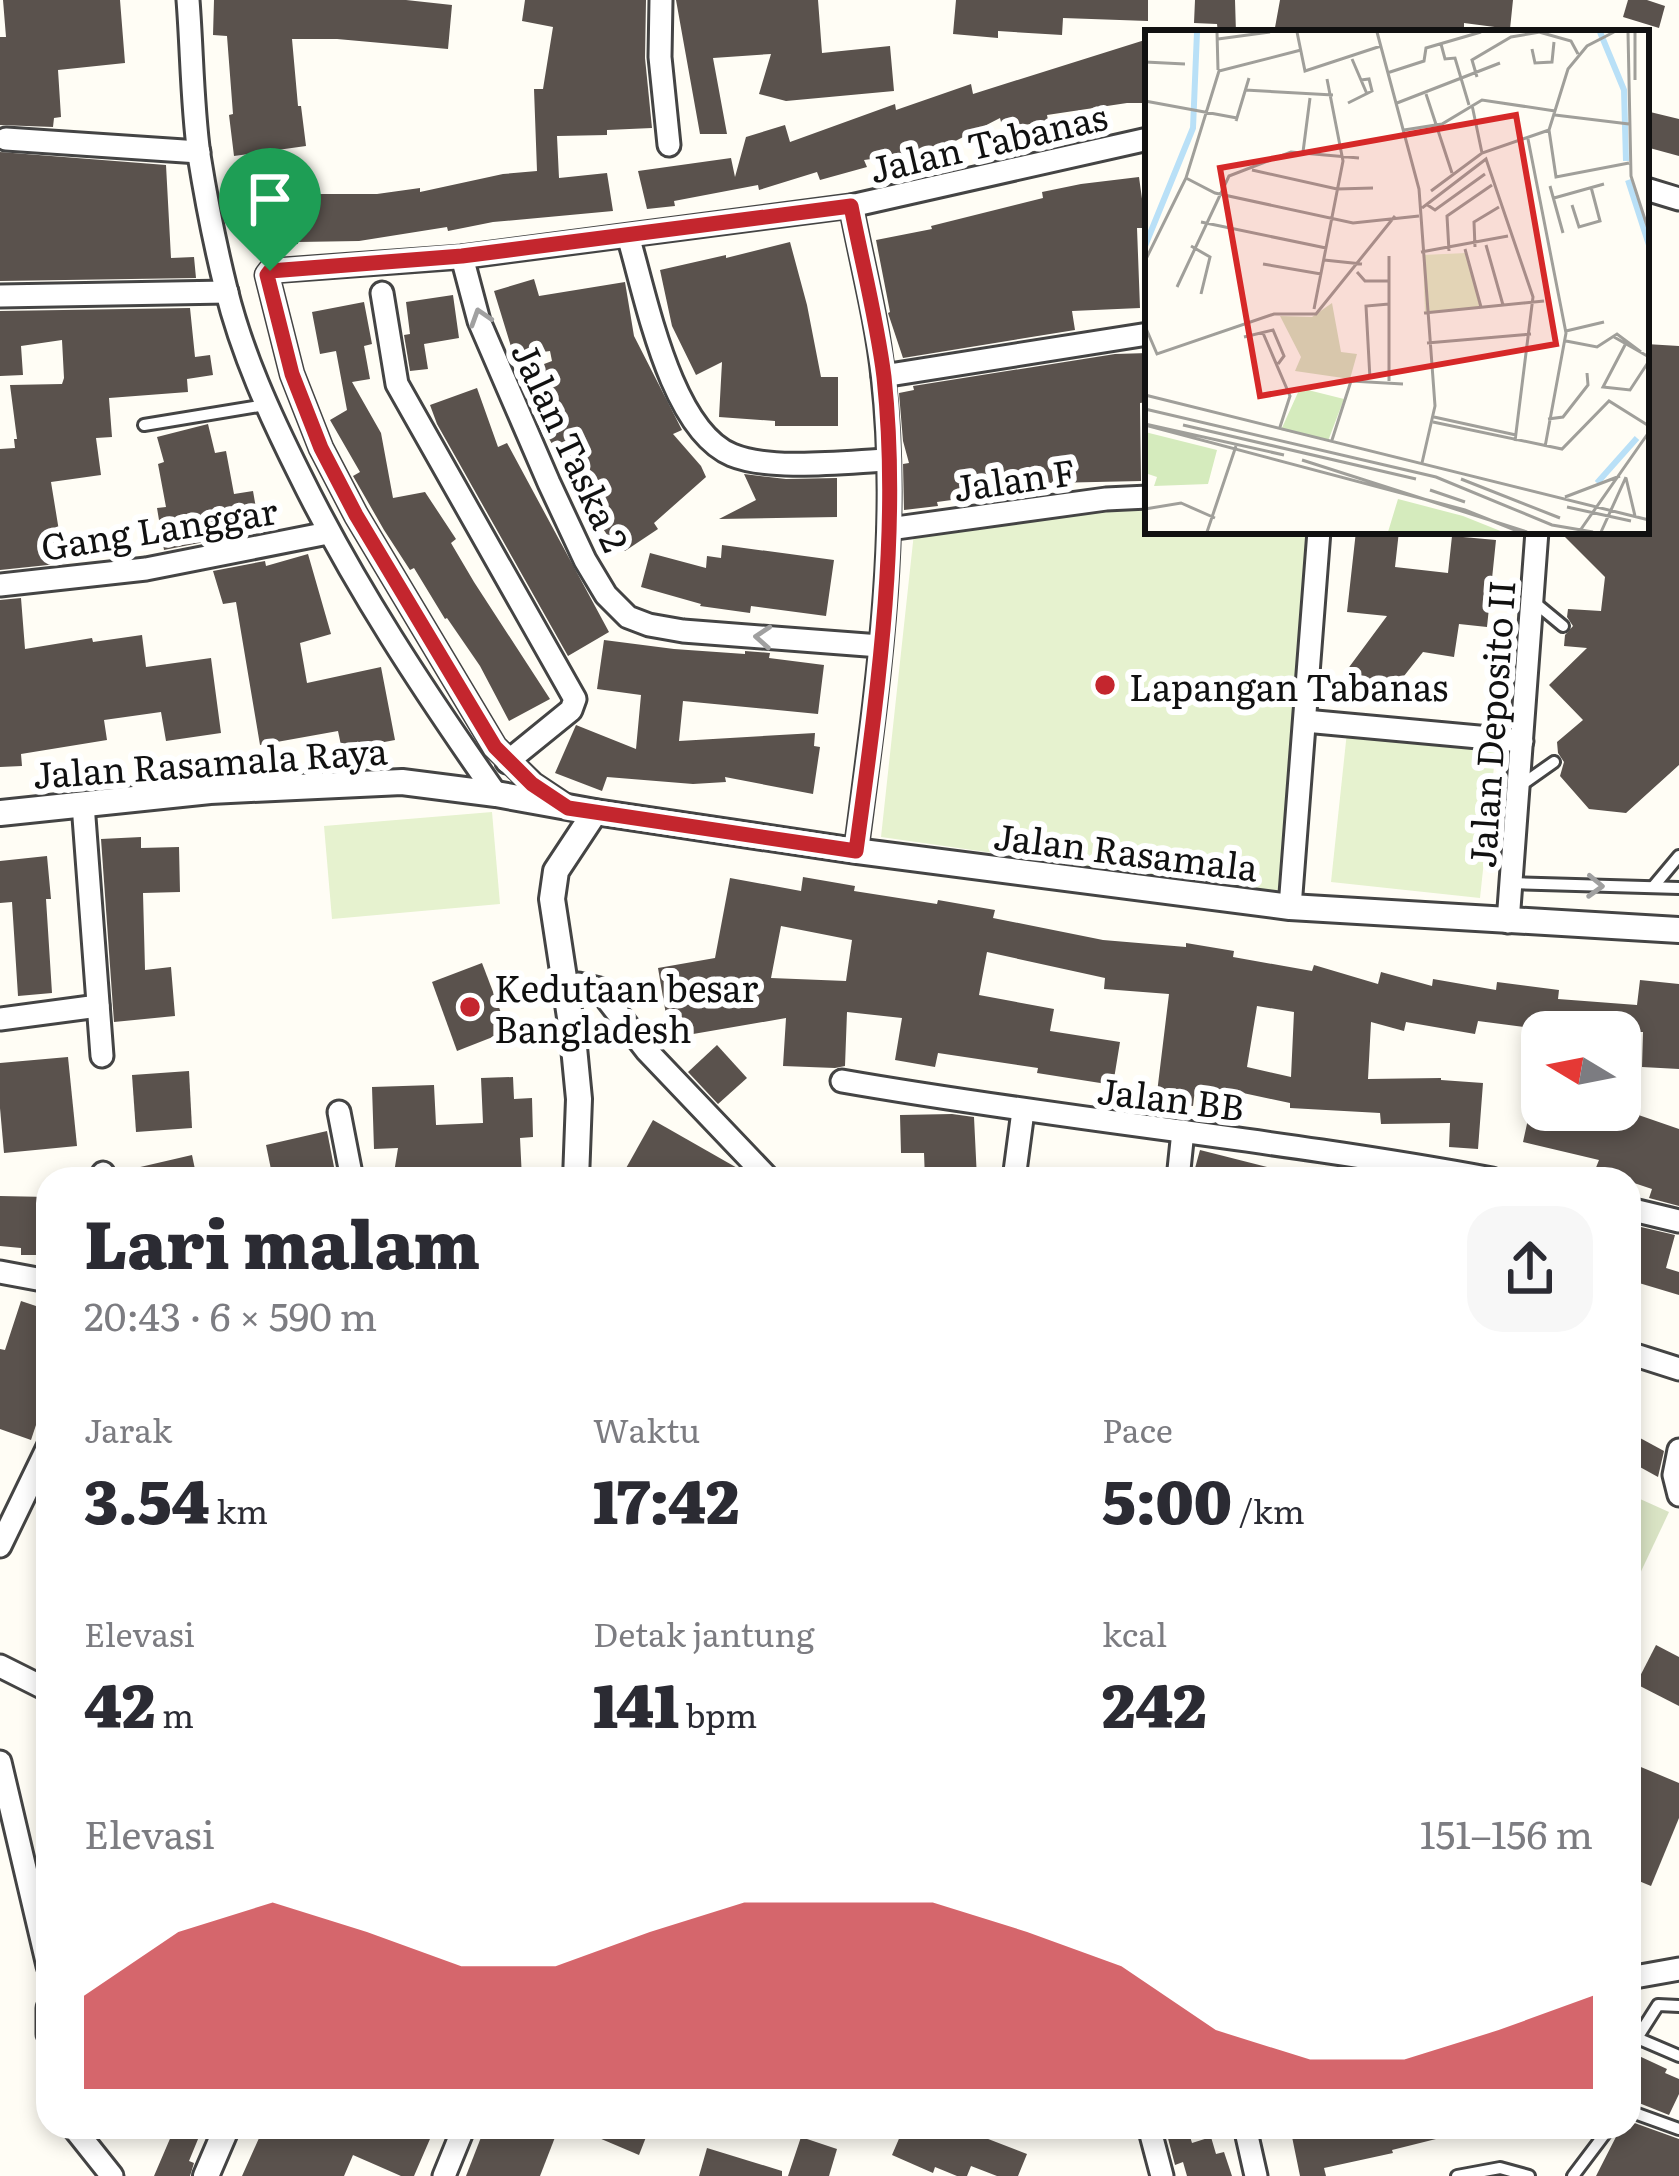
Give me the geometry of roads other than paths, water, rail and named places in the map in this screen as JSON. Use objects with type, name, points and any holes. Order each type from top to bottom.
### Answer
[{"type":"street","points":[[188,0],[199,152],[227,292],[266,405],[328,532],[422,686],[496,794]]},
{"type":"street","points":[[661,0],[660,57],[669,145]]},
{"type":"street","points":[[5,139],[199,152]]},
{"type":"street","name":"Jalan Tabanas","points":[[507,762],[416,618],[321,448],[292,374],[267,275],[270,271],[462,256],[851,206],[1145,140]]},
{"type":"street","points":[[1649,190],[1679,199]]},
{"type":"street","points":[[851,206],[884,376],[889,529],[856,851]]},
{"type":"street","points":[[628,236],[667,368],[689,416],[705,436],[736,457],[790,464],[888,460]]},
{"type":"street","name":"Jalan Taska 2","points":[[462,256],[479,321],[549,483],[585,560],[606,595],[628,616],[683,631],[880,646]]},
{"type":"street","points":[[0,296],[227,292]]},
{"type":"street","points":[[382,293],[397,384],[575,699],[571,710],[507,762],[568,808]]},
{"type":"street","points":[[884,376],[1145,334]]},
{"type":"street","name":"Jalan F","points":[[889,529],[1145,496]]},
{"type":"street","name":"Gang Langgar","points":[[0,585],[146,568],[328,532]]},
{"type":"street","points":[[1290,907],[1319,534]]},
{"type":"street","name":"Jalan Deposito II","points":[[1508,922],[1537,534]]},
{"type":"street","points":[[1305,721],[1522,740]]},
{"type":"street","name":"Jalan Rasamala Raya","points":[[0,813],[210,791],[358,782],[402,782],[568,808]]},
{"type":"street","points":[[83,804],[101,1056]]},
{"type":"street","name":"Jalan Rasamala","points":[[568,808],[1290,907],[1679,930]]},
{"type":"street","points":[[576,1167],[579,1099],[552,899],[556,871],[595,812]]},
{"type":"street","points":[[565,988],[578,984],[599,989],[647,1051],[758,1167]]},
{"type":"street","points":[[0,1019],[98,1006]]},
{"type":"street","name":"Jalan BB","points":[[842,1081],[1429,1167]]},
{"type":"street","points":[[1016,1167],[1023,1111]]},
{"type":"street","points":[[339,1112],[351,1167]]},
{"type":"street","points":[[1179,1167],[1183,1131]]},
{"type":"street","points":[[1641,1212],[1679,1221]]},
{"type":"street","points":[[0,1272],[36,1279]]},
{"type":"street","points":[[1641,1357],[1679,1369]]},
{"type":"street","points":[[1679,1450],[1673,1475],[1679,1495]]},
{"type":"street","points":[[0,1546],[36,1472]]},
{"type":"street","points":[[0,1666],[36,1684]]},
{"type":"street","points":[[0,1762],[36,1915]]},
{"type":"street","points":[[1641,1976],[1679,1969]]},
{"type":"street","points":[[83,2139],[112,2176]]},
{"type":"street","points":[[206,2176],[222,2139]]},
{"type":"street","points":[[444,2176],[459,2139]]},
{"type":"street","points":[[1152,2139],[1162,2176]]},
{"type":"street","points":[[1248,2139],[1256,2176]]},
{"type":"lane","points":[[144,425],[266,405]]},
{"type":"lane","points":[[1532,601],[1564,626]]},
{"type":"lane","points":[[1518,788],[1554,762]]},
{"type":"lane","points":[[1653,887],[1679,856]]},
{"type":"lane","points":[[1511,883],[1679,888]]},
{"type":"lane","points":[[1641,2032],[1658,2005],[1679,2006]]},
{"type":"lane","points":[[1641,2040],[1679,2056]]},
{"type":"lane","points":[[1641,2114],[1679,2128]]},
{"type":"lane","points":[[1568,2176],[1600,2139]]},
{"type":"lane","points":[[1457,2176],[1500,2168],[1528,2176]]},
{"type":"place","name":"Lapangan Tabanas","points":[[1105,685]]},
{"type":"place","name":"Kedutaan besar Bangladesh","points":[[470,1007]]}]
